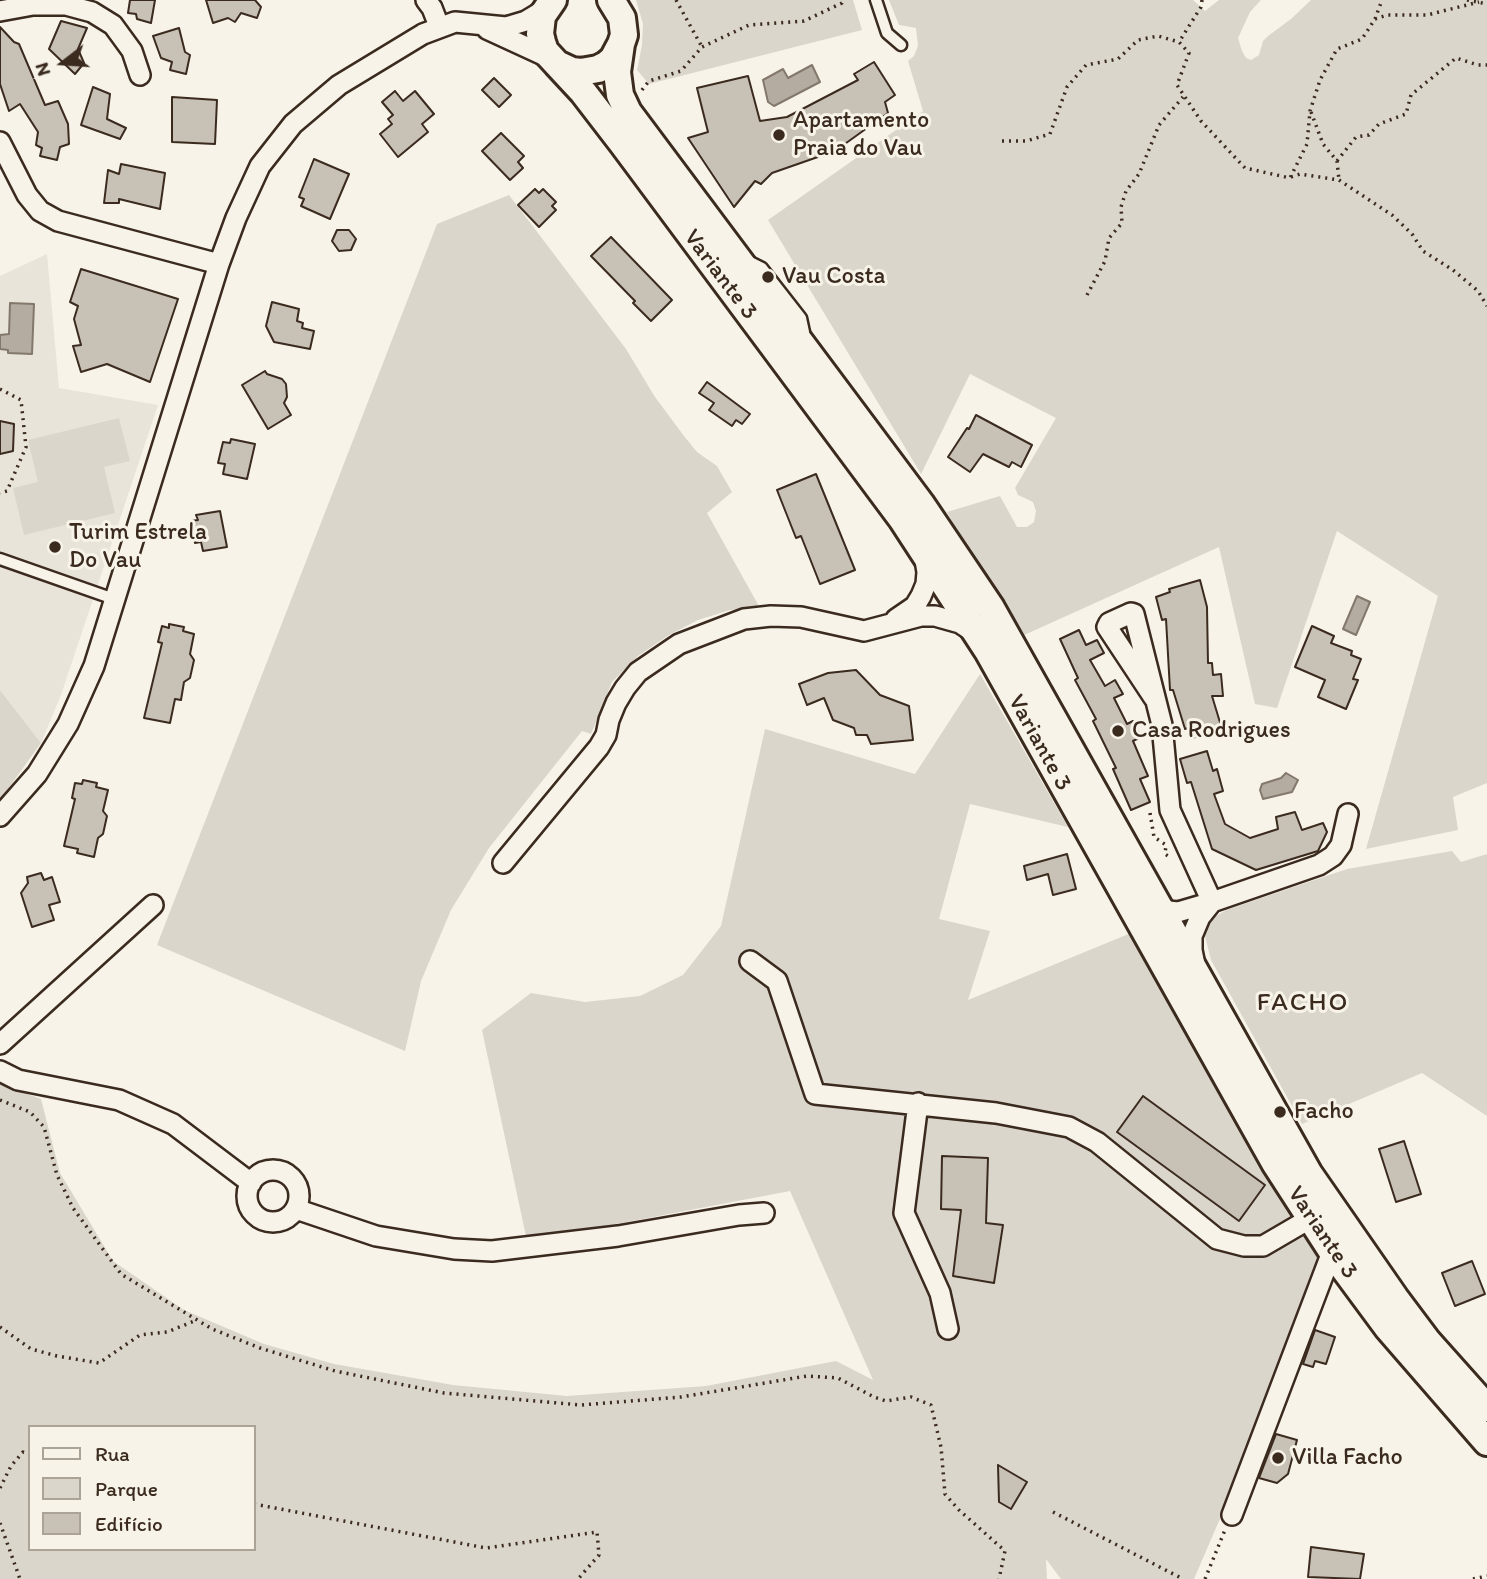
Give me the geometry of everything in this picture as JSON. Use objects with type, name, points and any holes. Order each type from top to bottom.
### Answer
[{"type":"main road","name":"Variante 3","points":[[612,1],[622,18],[624,35],[617,72],[620,94],[628,112],[920,504],[991,608],[1291,1144],[1344,1227],[1428,1342],[1487,1408]]},
{"type":"main road","points":[[550,2],[540,34],[545,51],[553,61],[572,71],[590,71],[613,59],[621,44]]},
{"type":"main road","name":"Variante 3","points":[[553,61],[583,92],[623,144],[902,519],[977,634],[1238,1100],[1332,1252],[1388,1328],[1487,1443]]},
{"type":"street","points":[[426,0],[439,26]]},
{"type":"street","points":[[0,816],[37,774],[68,724],[94,666],[219,264],[260,166],[293,124],[338,85],[386,54],[439,26],[455,22],[506,27],[526,21],[550,2]]},
{"type":"street","points":[[0,11],[33,5],[66,5],[92,12],[113,25],[132,51],[140,75]]},
{"type":"street","points":[[474,22],[553,61]]},
{"type":"street","points":[[0,142],[27,195],[40,211],[58,221],[219,264]]},
{"type":"street","points":[[879,628],[902,616],[915,606],[921,596],[926,584],[924,552]]},
{"type":"street","points":[[503,863],[598,747],[606,735],[608,720],[625,688],[638,673],[679,644],[744,619],[771,616],[801,617],[864,631],[921,616],[935,616],[960,623],[977,634]]},
{"type":"street","points":[[1154,698],[1162,725],[1170,810],[1212,902]]},
{"type":"street","points":[[1156,902],[1168,911],[1178,912],[1319,864],[1333,856],[1343,837],[1348,814]]},
{"type":"street","points":[[1198,977],[1192,936],[1200,917],[1212,902]]},
{"type":"street","points":[[0,1044],[153,905]]},
{"type":"street","points":[[750,961],[778,981],[815,1094],[996,1113],[1069,1127],[1097,1142],[1217,1239],[1244,1246],[1263,1247],[1311,1218]]},
{"type":"street","points":[[0,1072],[18,1080],[119,1100],[173,1124],[251,1183]]},
{"type":"street","points":[[918,1103],[904,1213],[940,1293],[948,1329]]},
{"type":"street","points":[[268,1171],[287,1174],[298,1189],[299,1201],[296,1209],[279,1222],[260,1218],[248,1202],[251,1183],[258,1175],[268,1171]]},
{"type":"street","points":[[296,1209],[376,1236],[454,1249],[492,1251],[618,1236],[764,1213]]},
{"type":"street","points":[[1231,1515],[1332,1252]]},
{"type":"lane","points":[[876,0],[887,33],[901,45]]},
{"type":"lane","points":[[0,559],[114,599]]},
{"type":"path","points":[[676,0],[702,47]]},
{"type":"path","points":[[641,90],[649,81],[681,71],[702,47],[749,25],[804,21],[842,3],[843,0]]},
{"type":"path","points":[[1179,42],[1201,7],[1202,0]]},
{"type":"path","points":[[1290,177],[1307,144],[1310,111],[1320,80],[1337,49],[1362,39],[1375,19],[1382,0]]},
{"type":"path","points":[[1467,0],[1487,4]]},
{"type":"path","points":[[1375,19],[1387,15],[1427,15],[1479,2]]},
{"type":"path","points":[[1002,141],[1026,141],[1050,134],[1067,88],[1086,65],[1118,60],[1138,40],[1158,36],[1179,42],[1189,53],[1177,85],[1183,97],[1245,169],[1290,177],[1300,174],[1339,180],[1392,215],[1412,234],[1423,251],[1453,270],[1478,291],[1487,306]]},
{"type":"path","points":[[1337,161],[1356,137],[1369,135],[1378,124],[1406,114],[1411,95],[1456,58],[1487,65]]},
{"type":"path","points":[[1087,295],[1105,261],[1109,238],[1122,223],[1121,207],[1126,191],[1139,174],[1159,125],[1183,97]]},
{"type":"path","points":[[1310,111],[1324,144],[1337,161],[1339,180]]},
{"type":"path","points":[[0,389],[21,400],[26,447],[7,491],[0,493]]},
{"type":"path","points":[[0,1100],[30,1112],[44,1127],[57,1175],[73,1208],[121,1274],[197,1320],[260,1348],[335,1371],[444,1394],[581,1405],[681,1397],[807,1376],[838,1377],[886,1401],[911,1396],[931,1405],[941,1447],[945,1494],[1005,1551],[999,1579]]},
{"type":"path","points":[[0,1327],[31,1349],[99,1363],[140,1335],[167,1332],[197,1320]]},
{"type":"path","points":[[0,1488],[11,1466],[23,1452],[28,1454]]},
{"type":"path","points":[[256,1504],[486,1548],[597,1532],[599,1555],[578,1579]]},
{"type":"path","points":[[1054,1512],[1183,1579]]},
{"type":"path","points":[[1205,1579],[1231,1515]]},
{"type":"path","points":[[0,1522],[20,1579]]},
{"type":"path","points":[[1473,1579],[1487,1576]]},
{"type":"shaded area","points":[[812,65],[820,82],[774,106],[768,102],[763,80],[783,69],[788,78]]},
{"type":"shaded area","name":"Turim Estrela Do Vau","points":[[47,254],[59,388],[158,405],[61,695],[41,743],[0,690],[0,276]]},
{"type":"shaded area","points":[[10,303],[34,304],[32,354],[8,353],[8,350],[0,349],[0,335],[9,334]]},
{"type":"shaded area","points":[[1357,596],[1370,602],[1356,635],[1343,629]]},
{"type":"shaded area","points":[[1286,773],[1298,780],[1292,792],[1263,799],[1260,790],[1262,784],[1281,778]]},
{"type":"green space","points":[[636,0],[853,0],[862,30],[649,84],[637,70],[643,24]]},
{"type":"green space","points":[[889,0],[1193,0],[1205,11],[1219,0],[1261,0],[1250,12],[1238,38],[1246,58],[1251,60],[1259,55],[1263,41],[1268,36],[1311,0],[1487,0],[1487,783],[1453,797],[1458,830],[1366,849],[1438,596],[1337,531],[1277,708],[1255,704],[1219,547],[1022,636],[970,555],[947,512],[1000,496],[1017,527],[1027,527],[1034,522],[1036,511],[1033,502],[1018,495],[1015,488],[1056,418],[970,374],[921,474],[768,220],[923,111],[908,61],[914,56],[918,46],[916,28],[899,25]]},
{"type":"green space","points":[[509,195],[626,349],[655,397],[684,436],[697,452],[717,466],[732,492],[707,513],[760,608],[730,610],[698,620],[638,656],[612,682],[591,734],[582,731],[489,848],[451,910],[421,981],[405,1051],[157,945],[437,224]]},
{"type":"green space","points":[[119,418],[130,461],[104,467],[115,513],[24,535],[13,488],[38,482],[28,440]]},
{"type":"green space","points":[[980,674],[1068,827],[970,804],[939,919],[990,931],[968,1000],[1131,933],[1329,1266],[1194,1579],[1061,1579],[1046,1559],[1047,1579],[0,1579],[0,1084],[41,1099],[60,1173],[113,1261],[184,1310],[264,1344],[334,1364],[453,1385],[567,1396],[706,1386],[836,1361],[873,1380],[790,1191],[527,1241],[482,1030],[531,993],[585,1002],[640,996],[683,975],[721,926],[765,729],[915,774]]},
{"type":"green space","points":[[0,690],[41,743],[0,800]]},
{"type":"green space","points":[[1452,851],[1461,862],[1487,854],[1487,1116],[1422,1073],[1302,1124],[1211,960],[1205,936],[1210,920],[1226,910],[1347,869]]},
{"type":"building","points":[[130,0],[155,0],[151,23],[137,19],[136,14],[128,13]]},
{"type":"building","points":[[206,0],[255,0],[261,7],[257,18],[241,13],[235,22],[228,18],[213,23]]},
{"type":"building","points":[[61,21],[87,28],[78,49],[84,63],[75,74],[49,49]]},
{"type":"building","points":[[0,27],[19,44],[45,105],[58,101],[68,124],[69,144],[60,147],[57,160],[40,156],[42,148],[36,145],[38,132],[20,104],[9,111],[0,84]]},
{"type":"building","points":[[179,28],[185,52],[190,55],[186,74],[170,70],[172,62],[161,58],[153,36]]},
{"type":"building","name":"Apartamento Praia do Vau","points":[[874,62],[895,95],[885,102],[888,113],[835,151],[772,173],[761,184],[755,181],[734,207],[688,138],[708,132],[697,88],[748,76],[760,121],[787,117],[858,80],[854,74]]},
{"type":"building","points":[[494,78],[511,95],[499,107],[482,90]]},
{"type":"building","points":[[93,87],[110,94],[107,119],[126,128],[120,139],[81,125]]},
{"type":"building","points":[[395,91],[403,101],[415,91],[434,114],[422,124],[428,132],[398,157],[380,134],[392,124],[388,119],[393,115],[382,102]]},
{"type":"building","points":[[172,97],[217,100],[215,144],[172,142]]},
{"type":"building","points":[[501,133],[524,156],[518,162],[523,168],[510,180],[482,151]]},
{"type":"building","points":[[314,159],[349,174],[330,219],[301,206],[304,199],[299,197]]},
{"type":"building","points":[[121,164],[165,173],[160,209],[119,199],[119,203],[104,203],[108,170],[119,174]]},
{"type":"building","points":[[535,189],[539,193],[543,189],[556,202],[552,206],[556,210],[539,227],[518,205]]},
{"type":"building","points":[[337,230],[349,230],[356,239],[351,250],[339,251],[332,241]]},
{"type":"building","points":[[611,237],[672,300],[651,321],[591,256]]},
{"type":"building","points":[[81,269],[178,299],[150,382],[107,364],[81,372],[73,346],[81,345],[74,319],[78,306],[70,302]]},
{"type":"building","points":[[272,302],[299,309],[297,321],[303,323],[302,328],[314,331],[310,349],[274,342],[266,326]]},
{"type":"building","points":[[265,371],[282,379],[286,384],[287,397],[284,403],[291,415],[268,429],[242,385]]},
{"type":"building","points":[[707,382],[750,414],[742,424],[736,420],[732,426],[709,410],[714,403],[699,393]]},
{"type":"building","points":[[976,415],[1032,445],[1021,467],[1012,462],[1009,467],[983,454],[970,472],[948,457]]},
{"type":"building","points":[[0,421],[14,424],[13,451],[0,454]]},
{"type":"building","points":[[231,439],[255,444],[247,479],[223,474],[225,464],[218,463],[223,442],[230,443]]},
{"type":"building","points":[[816,474],[855,570],[820,584],[801,536],[796,538],[777,490]]},
{"type":"building","points":[[220,511],[227,547],[203,551],[201,542],[195,543],[191,521],[198,520],[196,515]]},
{"type":"building","points":[[1200,580],[1207,607],[1208,663],[1212,663],[1213,675],[1221,674],[1223,696],[1212,696],[1222,729],[1192,738],[1189,728],[1185,729],[1173,690],[1170,690],[1166,619],[1162,620],[1156,597],[1170,592],[1169,589]]},
{"type":"building","points":[[169,624],[184,627],[183,631],[194,634],[190,654],[194,660],[190,678],[184,682],[181,700],[175,699],[170,723],[144,718],[162,643],[158,642],[162,626],[169,628]]},
{"type":"building","points":[[1312,626],[1334,636],[1331,643],[1352,651],[1351,655],[1361,659],[1353,679],[1358,680],[1346,709],[1318,697],[1325,680],[1295,667]]},
{"type":"building","points":[[1079,630],[1086,645],[1097,640],[1104,653],[1090,660],[1105,686],[1115,680],[1123,694],[1114,698],[1127,724],[1133,721],[1141,737],[1133,741],[1148,776],[1140,779],[1150,802],[1131,810],[1113,769],[1116,768],[1093,721],[1096,719],[1075,680],[1078,678],[1060,639]]},
{"type":"building","points":[[856,670],[880,695],[909,706],[913,740],[871,744],[867,735],[856,735],[854,728],[833,720],[824,698],[807,705],[799,684],[828,673]]},
{"type":"building","points":[[1207,751],[1213,771],[1217,769],[1223,791],[1214,794],[1225,824],[1250,838],[1278,829],[1276,817],[1295,812],[1302,830],[1323,823],[1327,832],[1318,851],[1256,870],[1212,849],[1191,782],[1187,783],[1180,759]]},
{"type":"building","points":[[83,780],[97,783],[96,787],[108,790],[103,811],[107,816],[94,857],[64,846],[75,799],[72,798],[75,783],[82,784]]},
{"type":"building","points":[[1067,854],[1076,889],[1053,895],[1048,874],[1027,880],[1024,866]]},
{"type":"building","points":[[41,873],[44,880],[52,877],[60,902],[49,905],[54,920],[32,927],[21,893],[28,883],[27,877]]},
{"type":"building","points":[[1143,1096],[1265,1185],[1239,1221],[1117,1132]]},
{"type":"building","points":[[1404,1141],[1421,1194],[1396,1202],[1379,1149]]},
{"type":"building","points":[[942,1156],[988,1158],[986,1223],[1003,1225],[994,1283],[953,1276],[961,1210],[941,1209]]},
{"type":"building","points":[[1472,1261],[1485,1294],[1455,1306],[1442,1273]]},
{"type":"building","points":[[1315,1330],[1335,1337],[1326,1364],[1315,1361],[1313,1367],[1303,1364]]},
{"type":"building","points":[[1276,1434],[1297,1440],[1288,1474],[1277,1483],[1259,1478]]},
{"type":"building","points":[[998,1465],[1027,1482],[1011,1509],[999,1502]]},
{"type":"building","points":[[1311,1547],[1364,1554],[1360,1579],[1308,1577]]},
{"type":"place","name":"Apartamento Praia do Vau","points":[[779,135]]},
{"type":"place","name":"Vau Costa","points":[[768,277]]},
{"type":"place","name":"Turim Estrela Do Vau","points":[[55,547]]},
{"type":"place","name":"Casa Rodrigues","points":[[1118,731]]},
{"type":"place","name":"Facho","points":[[1280,1112]]},
{"type":"place","name":"Villa Facho","points":[[1278,1458]]},
{"type":"district","name":"FACHO","points":[[1303,1003]]}]
